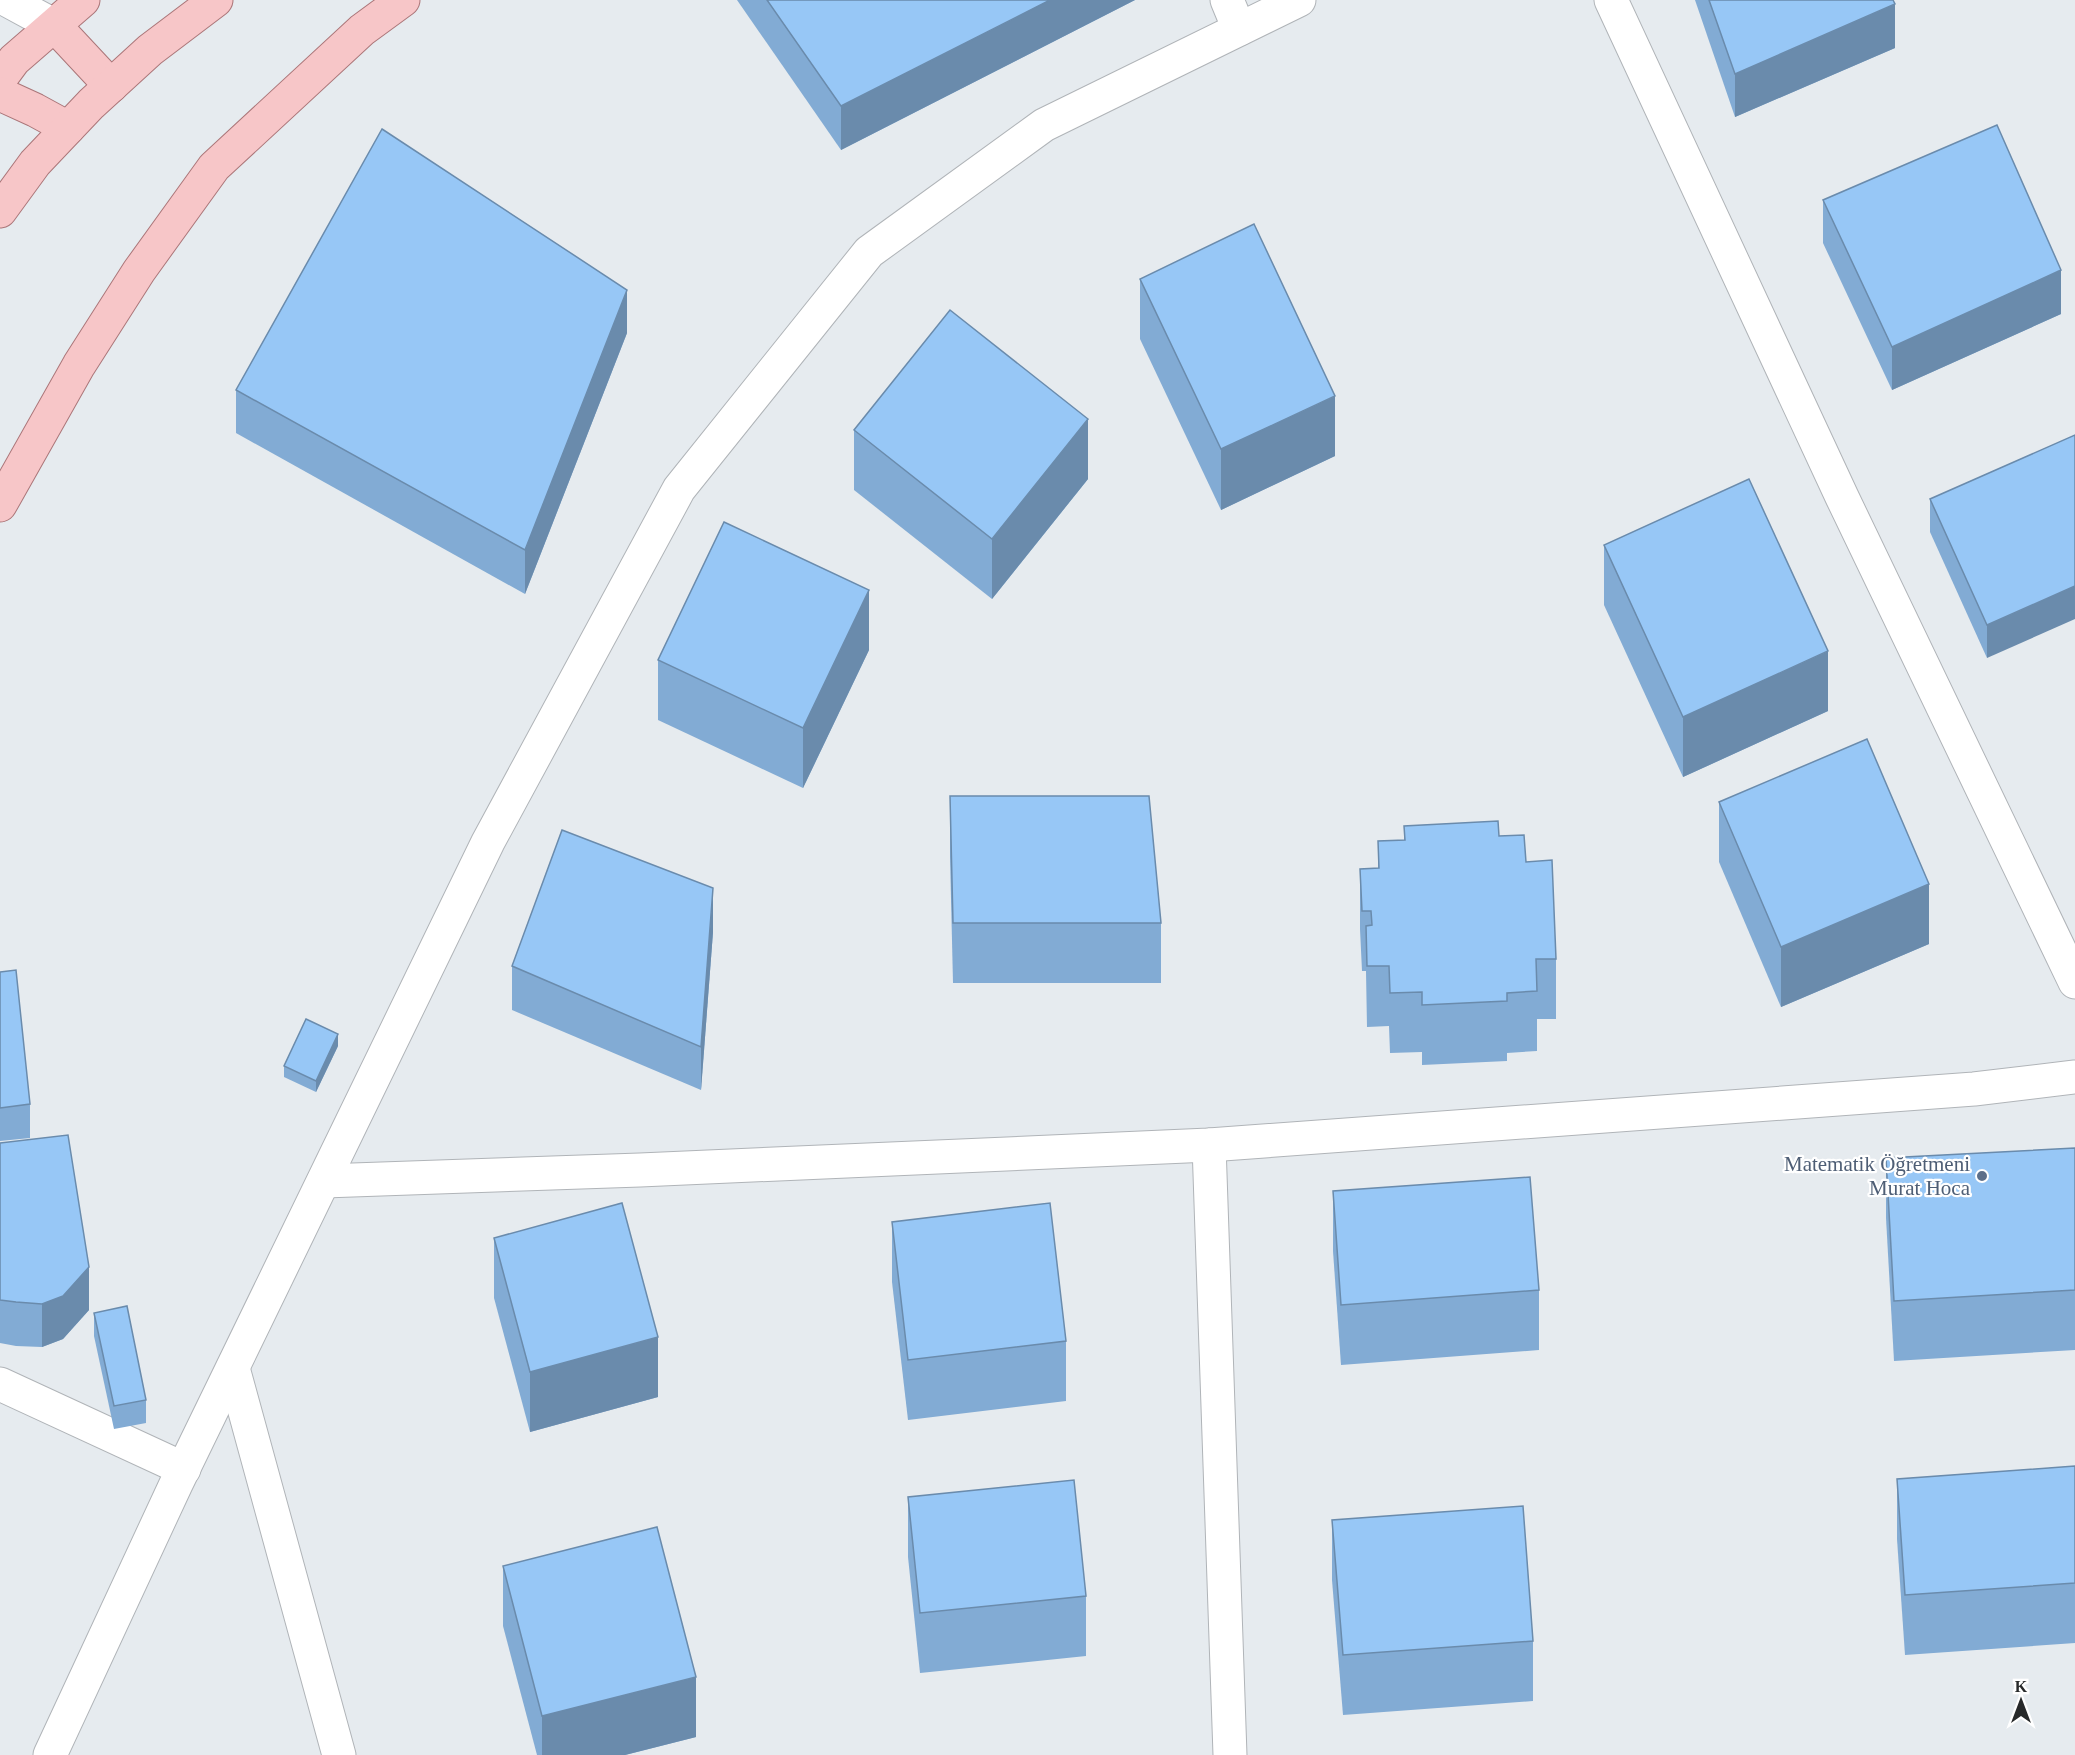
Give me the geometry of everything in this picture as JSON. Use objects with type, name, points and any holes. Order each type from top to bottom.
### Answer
[{"type":"main road","points":[[0,79],[14,60],[83,0]]},
{"type":"main road","points":[[0,212],[35,163],[68,128],[150,50],[216,0]]},
{"type":"main road","points":[[0,505],[91,346],[139,271],[214,167],[362,30],[403,0]]},
{"type":"main road","points":[[55,26],[111,86]]},
{"type":"main road","points":[[0,94],[68,128]]},
{"type":"street","points":[[7,0],[55,26]]},
{"type":"street","points":[[50,1755],[184,1469],[489,842],[679,489],[869,252],[1044,125],[1233,15],[1299,0]]},
{"type":"street","points":[[1611,0],[1842,497],[2075,982]]},
{"type":"street","points":[[324,1181],[640,1170],[1209,1145],[1974,1089],[2075,1077]]},
{"type":"street","points":[[1209,1145],[1230,1755]]},
{"type":"street","points":[[233,1368],[339,1755]]},
{"type":"street","points":[[0,1384],[184,1469]]},
{"type":"building","points":[[767,0],[1050,0],[841,106]]},
{"type":"building","points":[[1709,0],[1893,0],[1895,4],[1735,74]]},
{"type":"building","points":[[1997,125],[2061,270],[1892,347],[1823,200]]},
{"type":"building","points":[[382,129],[627,290],[525,550],[236,390]]},
{"type":"building","points":[[1254,224],[1335,396],[1221,449],[1140,279]]},
{"type":"building","points":[[950,310],[1088,419],[992,539],[854,430]]},
{"type":"building","points":[[2075,435],[2075,586],[1987,625],[1930,499]]},
{"type":"building","points":[[1749,479],[1828,651],[1683,717],[1604,545]]},
{"type":"building","points":[[724,522],[869,590],[803,728],[658,660]]},
{"type":"building","points":[[1867,739],[1929,884],[1781,947],[1719,802]]},
{"type":"building","points":[[950,796],[1149,796],[1161,923],[953,923]]},
{"type":"building","points":[[1498,821],[1499,836],[1524,835],[1526,862],[1552,860],[1556,959],[1536,959],[1537,991],[1507,993],[1507,1001],[1422,1005],[1422,992],[1390,993],[1389,966],[1367,966],[1366,926],[1372,925],[1371,911],[1362,911],[1360,869],[1379,868],[1378,841],[1405,840],[1404,826]]},
{"type":"building","points":[[562,830],[713,888],[701,1047],[512,966]]},
{"type":"building","points":[[16,970],[30,1104],[0,1108],[0,972]]},
{"type":"building","points":[[306,1019],[338,1034],[316,1081],[284,1066]]},
{"type":"building","points":[[68,1135],[89,1267],[63,1296],[42,1304],[0,1300],[0,1143]]},
{"type":"building","points":[[2075,1148],[2075,1290],[1894,1301],[1886,1158]]},
{"type":"building","points":[[1530,1177],[1539,1290],[1341,1305],[1333,1191]]},
{"type":"building","points":[[622,1203],[658,1337],[530,1372],[494,1238]]},
{"type":"building","points":[[1050,1203],[1066,1341],[908,1360],[892,1222]]},
{"type":"building","points":[[127,1306],[146,1400],[114,1406],[94,1313]]},
{"type":"building","points":[[2075,1466],[2075,1583],[1905,1595],[1897,1479]]},
{"type":"building","points":[[1074,1480],[1086,1596],[920,1613],[908,1497]]},
{"type":"building","points":[[1523,1506],[1533,1641],[1343,1655],[1332,1520]]},
{"type":"building","points":[[657,1527],[696,1677],[542,1716],[503,1566]]},
{"type":"place","name":"Matematik Öğretmeni Murat Hoca","points":[[1982,1176]]}]
